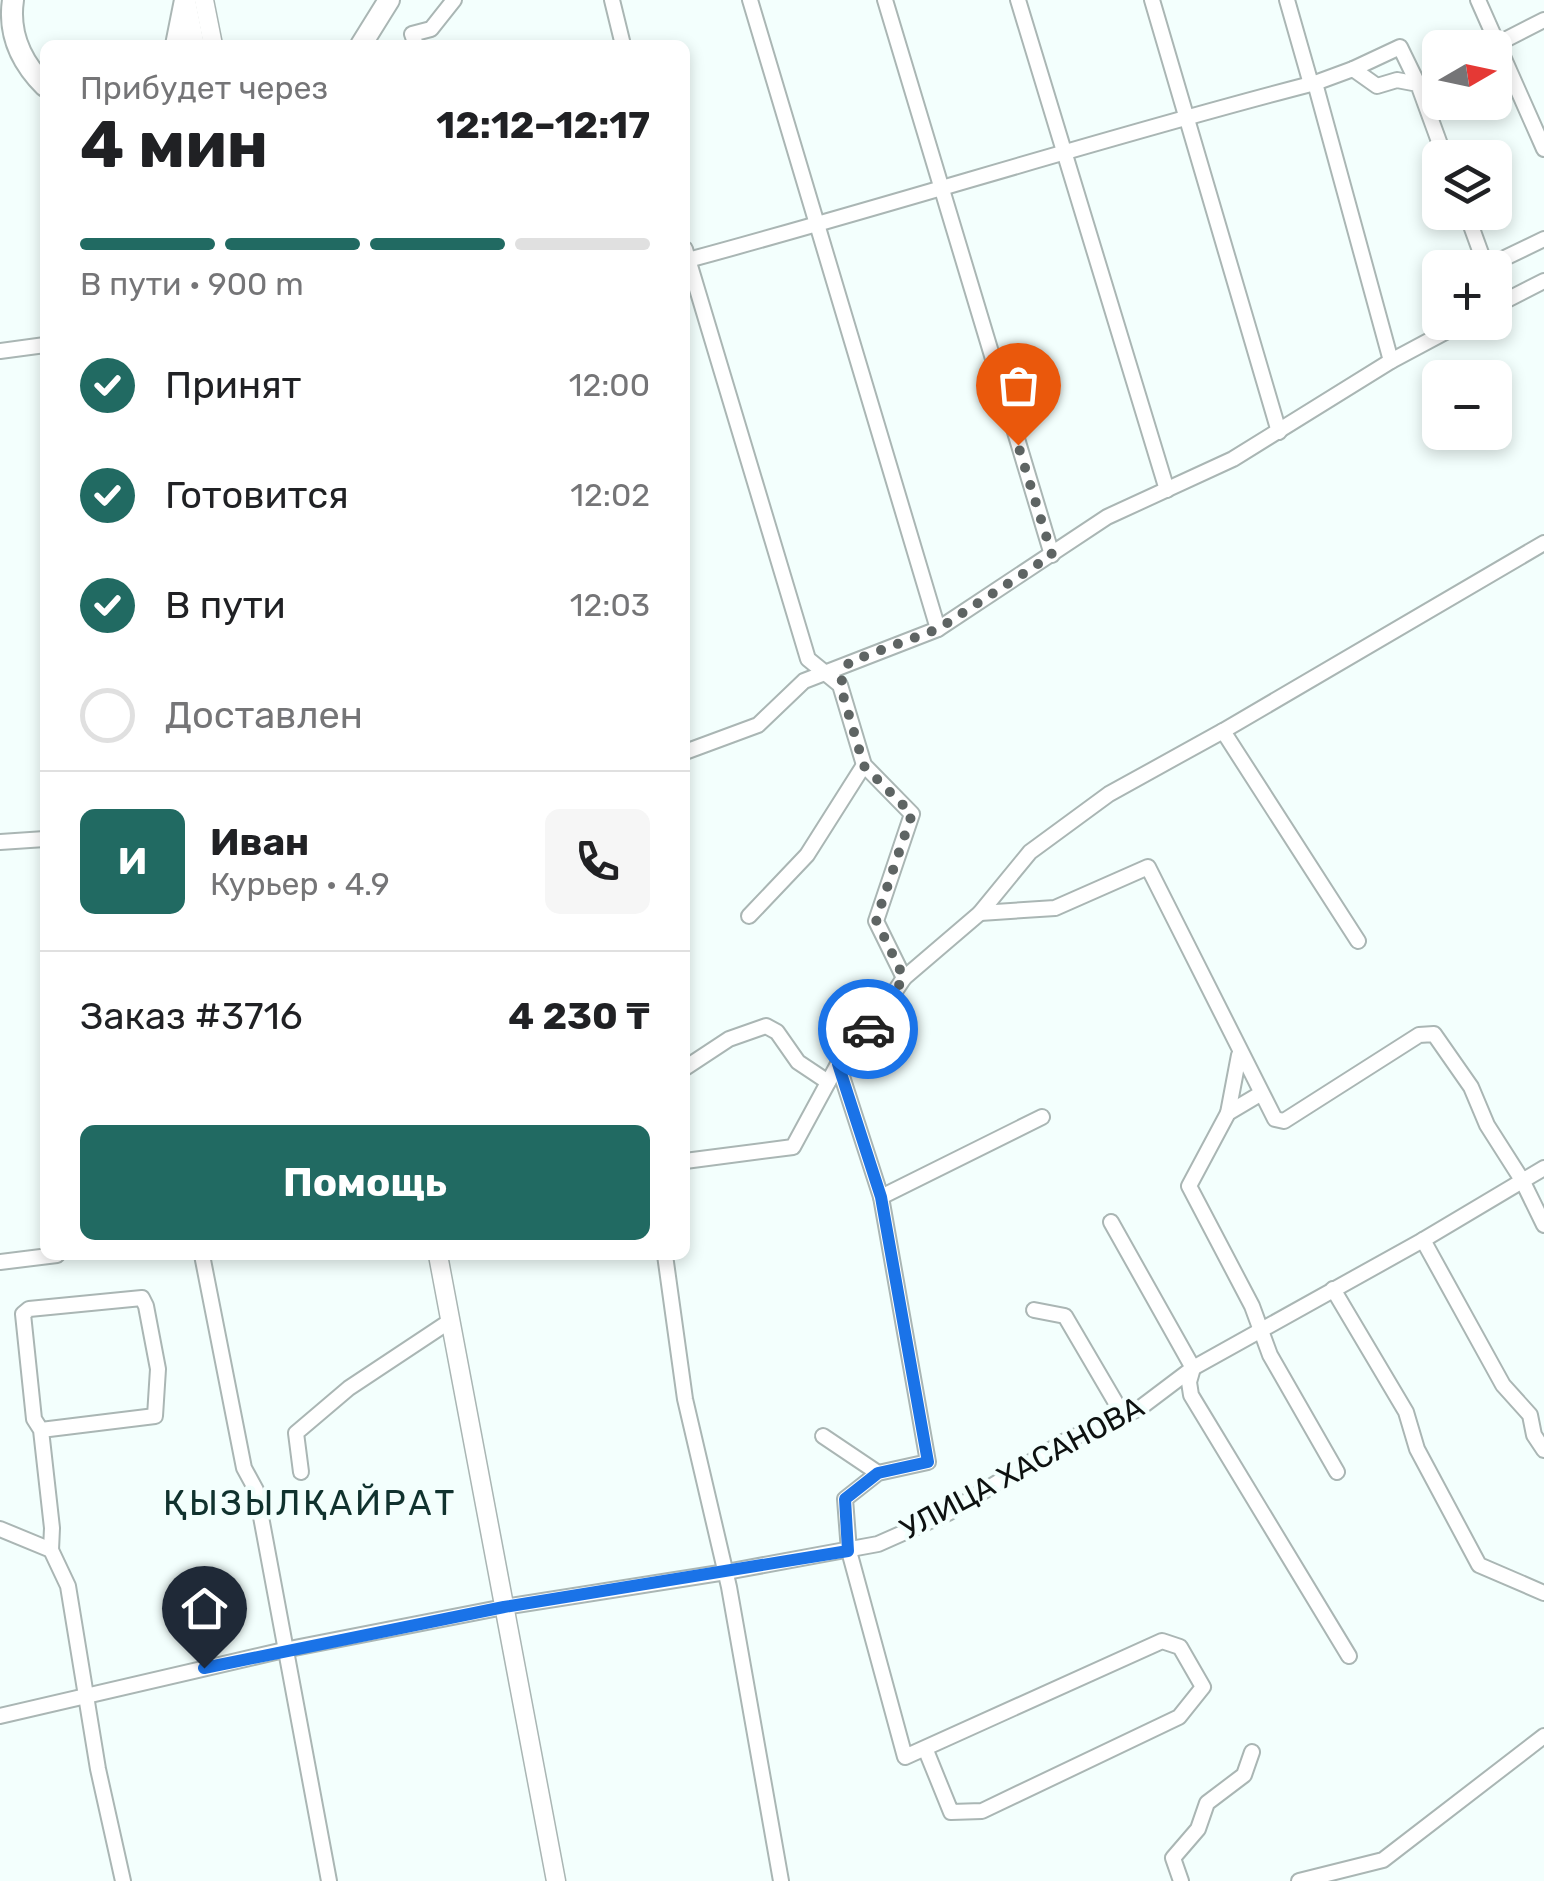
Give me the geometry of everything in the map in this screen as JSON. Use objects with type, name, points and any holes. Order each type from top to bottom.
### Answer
[{"type":"highway","points":[[12,0],[12,28],[20,55],[40,80]]},
{"type":"highway","points":[[177,40],[185,0]]},
{"type":"highway","points":[[364,40],[389,0]]},
{"type":"main road","points":[[185,0],[194,40]]},
{"type":"main road","points":[[204,0],[212,40]]},
{"type":"main road","points":[[439,1260],[556,1881]]},
{"type":"street","points":[[414,40],[412,34],[431,29],[454,0]]},
{"type":"street","points":[[612,0],[623,40]]},
{"type":"street","points":[[750,0],[938,629]]},
{"type":"street","points":[[885,0],[1052,555]]},
{"type":"street","points":[[1018,0],[1167,490]]},
{"type":"street","points":[[1152,0],[1279,432]]},
{"type":"street","points":[[1288,0],[1391,361]]},
{"type":"street","points":[[1478,0],[1492,30]]},
{"type":"street","points":[[1512,37],[1544,20]]},
{"type":"street","points":[[690,254],[818,225],[1186,116],[1313,84],[1400,47],[1438,140]]},
{"type":"street","points":[[1353,69],[1377,86],[1398,80],[1418,84]]},
{"type":"street","points":[[1512,71],[1539,123],[1544,149]]},
{"type":"street","points":[[1473,230],[1486,267],[1544,239]]},
{"type":"street","points":[[690,265],[808,659],[804,681]]},
{"type":"street","points":[[1512,297],[1544,280]]},
{"type":"street","points":[[690,750],[758,725],[804,681],[938,629],[1107,517],[1234,459],[1430,340]]},
{"type":"street","points":[[0,351],[40,346]]},
{"type":"street","points":[[690,1160],[792,1146],[838,1064],[878,1018],[904,978],[980,912],[1030,852],[1077,817],[1109,794],[1544,543]]},
{"type":"street","points":[[808,659],[840,685],[864,766],[912,814],[876,920],[904,978]]},
{"type":"street","points":[[840,685],[849,662]]},
{"type":"street","points":[[1224,731],[1358,941]]},
{"type":"street","points":[[749,916],[808,856],[864,766]]},
{"type":"street","points":[[0,842],[40,839]]},
{"type":"street","points":[[980,912],[1055,908],[1148,867],[1275,1119],[1284,1121],[1419,1035],[1434,1034],[1471,1087],[1544,1225]]},
{"type":"street","points":[[690,1065],[729,1039],[766,1026],[777,1032],[798,1062],[828,1082]]},
{"type":"street","points":[[1239,1054],[1228,1113],[1189,1186],[1262,1330],[1270,1355],[1337,1472]]},
{"type":"street","points":[[838,1064],[881,1197],[928,1462],[878,1473],[845,1499],[848,1551],[905,1758],[926,1748],[1162,1641],[1180,1647],[1203,1687],[1179,1717],[982,1811],[951,1812],[926,1748]]},
{"type":"street","points":[[1228,1113],[1260,1094]]},
{"type":"street","points":[[881,1197],[1042,1118]]},
{"type":"street","name":"УЛИЦА ХАСАНОВА","points":[[0,1716],[284,1650],[504,1607],[878,1544],[948,1512],[1066,1441],[1140,1408],[1193,1368],[1544,1168]]},
{"type":"street","points":[[1111,1222],[1193,1368],[1191,1395],[1349,1656]]},
{"type":"street","points":[[1423,1240],[1503,1385],[1530,1415],[1534,1435],[1544,1450]]},
{"type":"street","points":[[0,1262],[40,1257]]},
{"type":"street","points":[[203,1260],[244,1468],[256,1490],[329,1881]]},
{"type":"street","points":[[665,1260],[684,1399],[726,1572],[782,1881]]},
{"type":"street","points":[[1333,1289],[1406,1412],[1417,1449],[1479,1565],[1544,1593]]},
{"type":"street","points":[[41,1430],[154,1416],[158,1369],[142,1298],[29,1309],[23,1314],[34,1419],[41,1430],[51,1550],[68,1586],[98,1768],[122,1881]]},
{"type":"street","points":[[1034,1310],[1065,1316],[1124,1415]]},
{"type":"street","points":[[301,1472],[296,1433],[349,1388],[450,1321]]},
{"type":"street","points":[[823,1436],[878,1473]]},
{"type":"street","points":[[0,1529],[51,1550]]},
{"type":"street","points":[[1299,1881],[1383,1860],[1544,1736]]},
{"type":"street","points":[[1181,1881],[1173,1858],[1198,1829],[1207,1803],[1244,1775],[1252,1752]]},
{"type":"way so far","points":[[868,1029],[904,978],[876,920],[912,814],[864,766],[840,685],[849,662],[938,629],[1052,555],[1018,445]]},
{"type":"district","name":"ҚЫЗЫЛҚАЙРАТ","points":[[310,1503]]},
{"type":"route","points":[[204,1668],[504,1607],[848,1551],[845,1499],[878,1473],[928,1462],[881,1197],[838,1064],[868,1029]]}]
